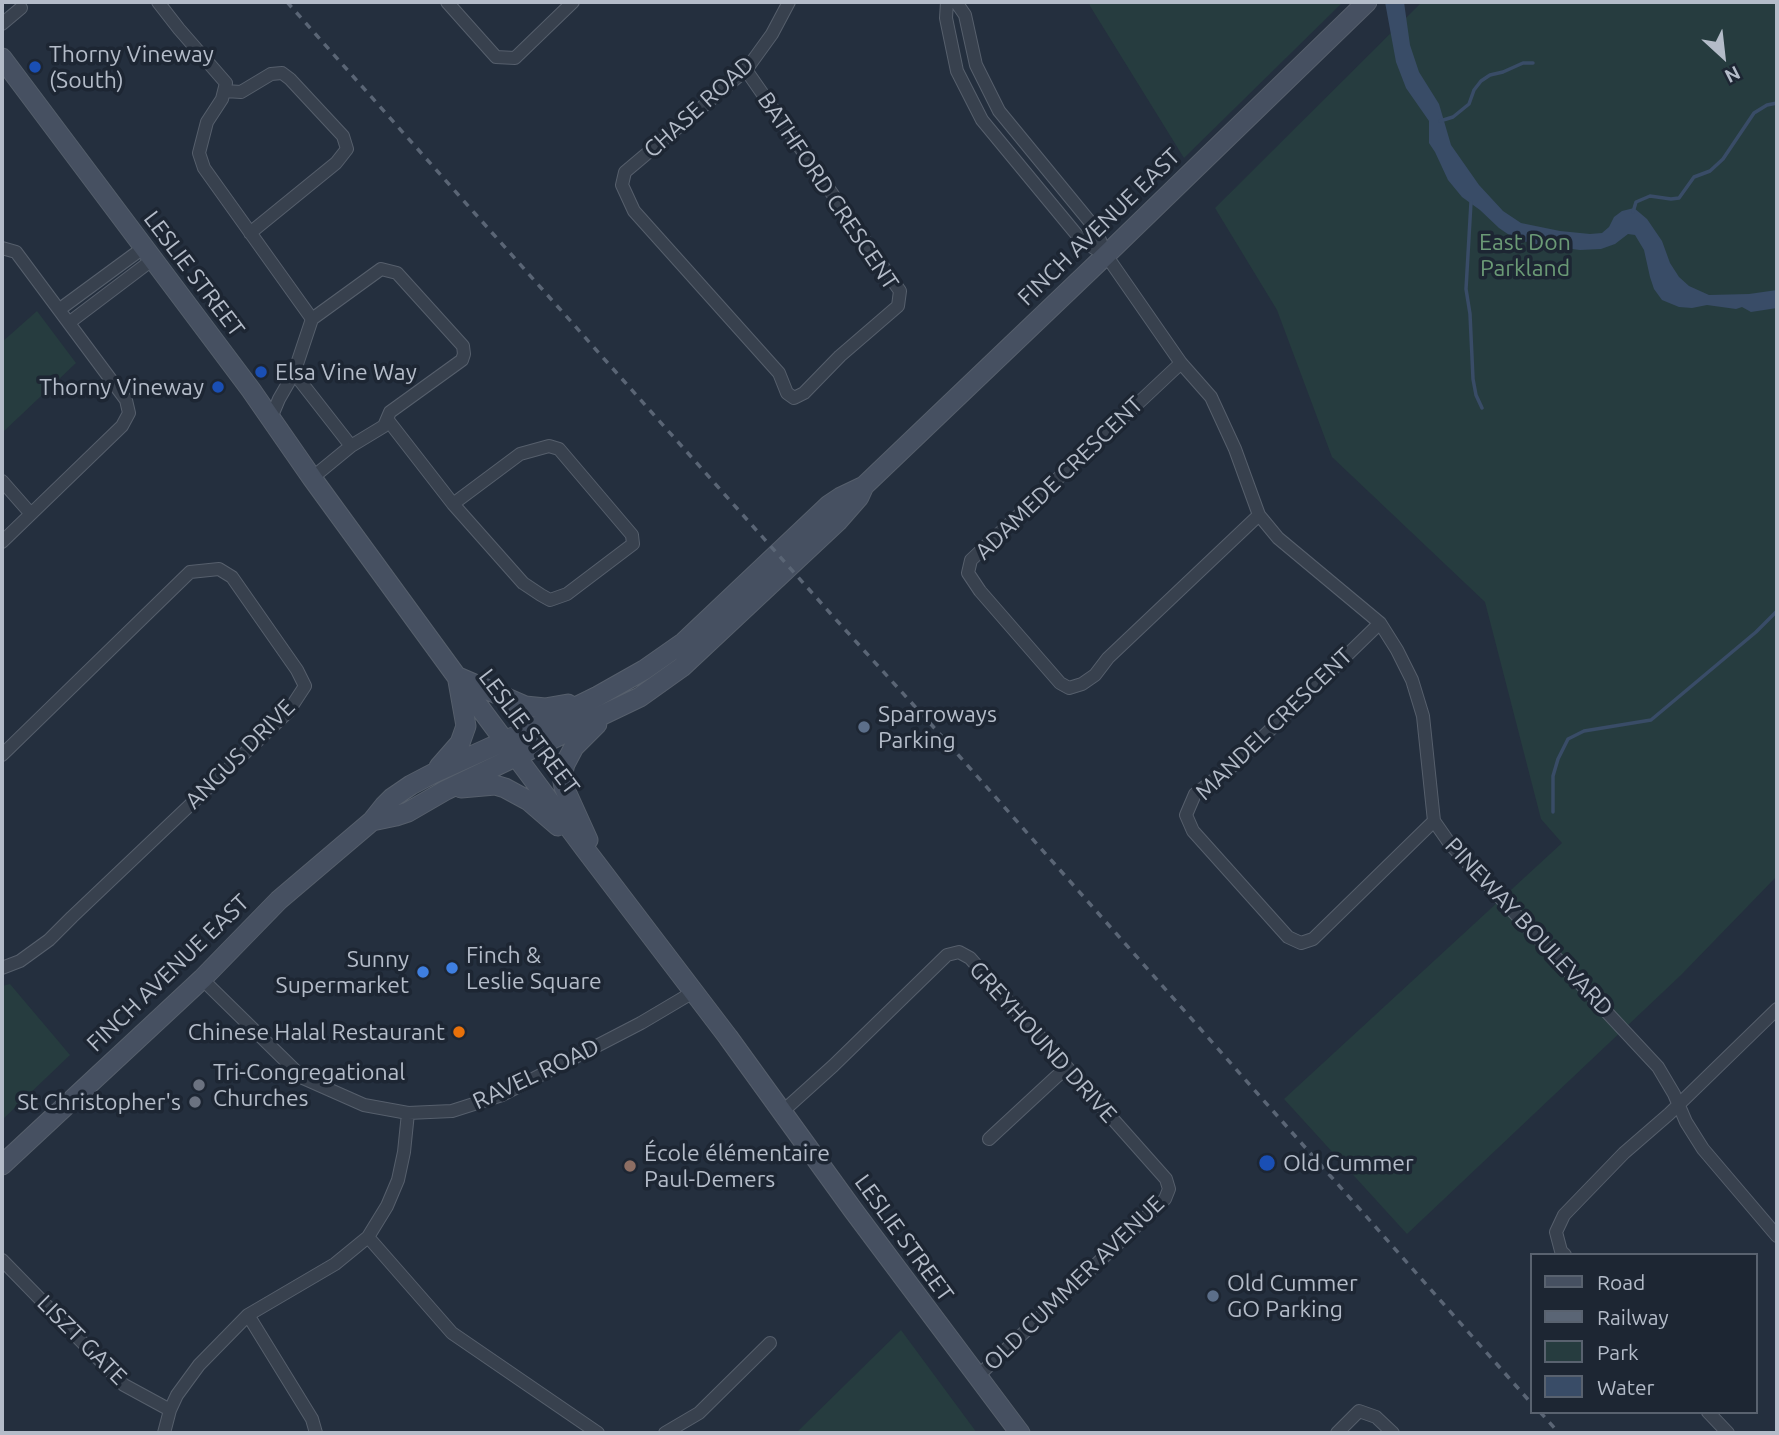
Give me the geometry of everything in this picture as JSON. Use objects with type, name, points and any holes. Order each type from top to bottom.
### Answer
[{"type":"main road","name":"FINCH AVENUE EAST","points":[[2,1165],[202,979],[279,900],[372,821],[392,798],[434,773],[618,708],[640,697],[682,667],[838,522],[864,486],[1367,2]]},
{"type":"main road","name":"LESLIE STREET","points":[[2,58],[271,418],[457,677],[695,991],[1020,1433]]},
{"type":"main road","name":"FINCH AVENUE EAST","points":[[372,821],[408,812],[644,670],[684,642],[829,505],[841,496],[864,486]]},
{"type":"main road","points":[[457,677],[533,708],[558,707],[598,696]]},
{"type":"main road","points":[[434,773],[460,743],[466,726],[457,677]]},
{"type":"main road","points":[[601,870],[564,787],[562,776],[574,747],[590,730],[618,708]]},
{"type":"main road","points":[[446,790],[495,785],[505,788],[529,801],[585,849]]},
{"type":"street","points":[[158,2],[226,83],[222,99],[207,122],[200,153],[204,168],[312,319]]},
{"type":"street","points":[[447,2],[496,57],[515,58],[573,2]]},
{"type":"street","name":"CHASE ROAD","points":[[625,172],[746,70],[772,34],[789,2]]},
{"type":"street","points":[[947,2],[946,18],[957,71],[982,120],[1082,241],[1106,255]]},
{"type":"street","points":[[956,2],[965,15],[976,65],[999,111],[1096,228],[1106,255]]},
{"type":"street","points":[[2,24],[22,4]]},
{"type":"street","name":"BATHFORD CRESCENT","points":[[625,172],[622,184],[634,211],[779,373],[787,393],[794,398],[804,393],[840,356],[898,306],[900,291],[746,70]]},
{"type":"street","points":[[225,91],[241,92],[271,75],[282,73],[343,136],[347,149],[336,163],[250,233]]},
{"type":"street","points":[[2,248],[16,252],[70,322],[126,400],[129,414],[122,426],[2,542]]},
{"type":"street","points":[[60,309],[147,254]]},
{"type":"street","points":[[70,322],[147,254]]},
{"type":"street","name":"PINEWAY BOULEVARD","points":[[1106,255],[1181,363],[1211,397],[1235,449],[1259,514],[1278,538],[1380,623],[1412,680],[1423,716],[1434,821],[1450,844],[1658,1067],[1703,1149],[1775,1229]]},
{"type":"street","points":[[271,418],[294,373],[312,319],[381,269],[397,273],[463,345],[462,360],[390,412],[384,426],[351,446],[312,478]]},
{"type":"street","name":"ADAMEDE CRESCENT","points":[[1181,363],[971,560],[968,573],[980,591],[1060,683],[1069,688],[1082,684],[1095,675],[1108,658],[1259,514]]},
{"type":"street","points":[[294,373],[351,446]]},
{"type":"street","points":[[387,419],[453,504],[523,583],[550,600],[567,594],[633,544],[632,535],[559,449],[549,446],[520,454],[453,504]]},
{"type":"street","points":[[2,481],[31,514]]},
{"type":"street","name":"ANGUS DRIVE","points":[[2,755],[190,572],[219,569],[232,577],[297,670],[305,686],[288,712],[49,940],[20,961],[2,968]]},
{"type":"street","name":"MANDEL CRESCENT","points":[[1380,623],[1234,765],[1195,794],[1186,814],[1193,831],[1288,937],[1301,943],[1312,939],[1434,821]]},
{"type":"street","name":"GREYHOUND DRIVE","points":[[782,1112],[834,1066],[947,955],[959,952],[970,958],[1166,1179],[1170,1189]]},
{"type":"street","name":"RAVEL ROAD","points":[[202,979],[303,1079],[365,1105],[408,1114],[452,1111],[502,1095],[641,1023],[695,991]]},
{"type":"street","points":[[1563,1253],[1556,1232],[1563,1215],[1624,1153],[1777,1009]]},
{"type":"street","points":[[989,1139],[1067,1068]]},
{"type":"street","points":[[164,1433],[177,1395],[199,1365],[248,1315],[335,1264],[368,1237],[387,1206],[398,1180],[408,1114]]},
{"type":"street","name":"OLD CUMMER AVENUE","points":[[977,1377],[1159,1205],[1170,1189]]},
{"type":"street","points":[[368,1237],[452,1333],[598,1433]]},
{"type":"street","name":"LISZT GATE","points":[[2,1260],[124,1385],[170,1410]]},
{"type":"street","points":[[248,1315],[312,1419],[316,1433]]},
{"type":"street","points":[[665,1433],[699,1413],[769,1343]]},
{"type":"street","points":[[1337,1433],[1359,1411],[1376,1417],[1392,1433]]},
{"type":"street","points":[[1711,1414],[1728,1433]]},
{"type":"green space","points":[[1089,2],[1343,2],[1184,158]]},
{"type":"green space","name":"East Don Parkland","points":[[1422,2],[1777,2],[1777,876],[1681,975],[1407,1234],[1284,1099],[1562,843],[1541,819],[1485,602],[1332,457],[1277,310],[1215,208]]},
{"type":"green space","points":[[37,311],[76,363],[2,433],[2,342]]},
{"type":"green space","points":[[10,984],[70,1055],[2,1120],[2,986]]},
{"type":"green space","points":[[901,1330],[977,1433],[796,1433]]},
{"type":"water","points":[[1385,2],[1404,2],[1410,45],[1419,72],[1439,104],[1451,145],[1479,185],[1503,211],[1521,223],[1590,234],[1602,233],[1614,217],[1622,211],[1634,208],[1647,219],[1662,241],[1670,263],[1689,286],[1709,295],[1777,290],[1777,308],[1751,312],[1742,307],[1736,309],[1707,305],[1692,308],[1679,307],[1662,300],[1654,289],[1644,250],[1635,235],[1628,234],[1615,244],[1601,249],[1580,250],[1515,239],[1499,228],[1462,197],[1448,180],[1429,143],[1429,121],[1406,88],[1396,62]]},
{"type":"waterway","points":[[1440,121],[1453,117],[1469,104],[1474,90],[1490,75],[1523,63],[1533,63]]},
{"type":"waterway","points":[[1633,212],[1636,202],[1650,196],[1679,198],[1694,177],[1710,171],[1723,159],[1754,113],[1767,105],[1777,103]]},
{"type":"waterway","points":[[1471,202],[1466,289],[1473,379],[1482,408]]},
{"type":"waterway","points":[[1553,812],[1553,776],[1568,739],[1584,731],[1651,720],[1756,632],[1777,611]]},
{"type":"railway","points":[[287,2],[1530,1402]]},
{"type":"railway","points":[[1542,1414],[1559,1433]]},
{"type":"place","name":"Thorny Vineway (South)","points":[[35,67]]},
{"type":"place","name":"Elsa Vine Way","points":[[261,372]]},
{"type":"place","name":"Thorny Vineway","points":[[218,387]]},
{"type":"place","name":"Sparroways Parking","points":[[864,727]]},
{"type":"place","name":"Finch & Leslie Square","points":[[452,968]]},
{"type":"place","name":"Sunny Supermarket","points":[[423,972]]},
{"type":"place","name":"Chinese Halal Restaurant","points":[[459,1032]]},
{"type":"place","name":"Tri-Congregational Churches","points":[[199,1085]]},
{"type":"place","name":"St Christopher's","points":[[195,1102]]},
{"type":"place","name":"Old Cummer","points":[[1267,1163]]},
{"type":"place","name":"École élémentaire Paul-Demers","points":[[630,1166]]},
{"type":"place","name":"Old Cummer GO Parking","points":[[1213,1296]]}]
